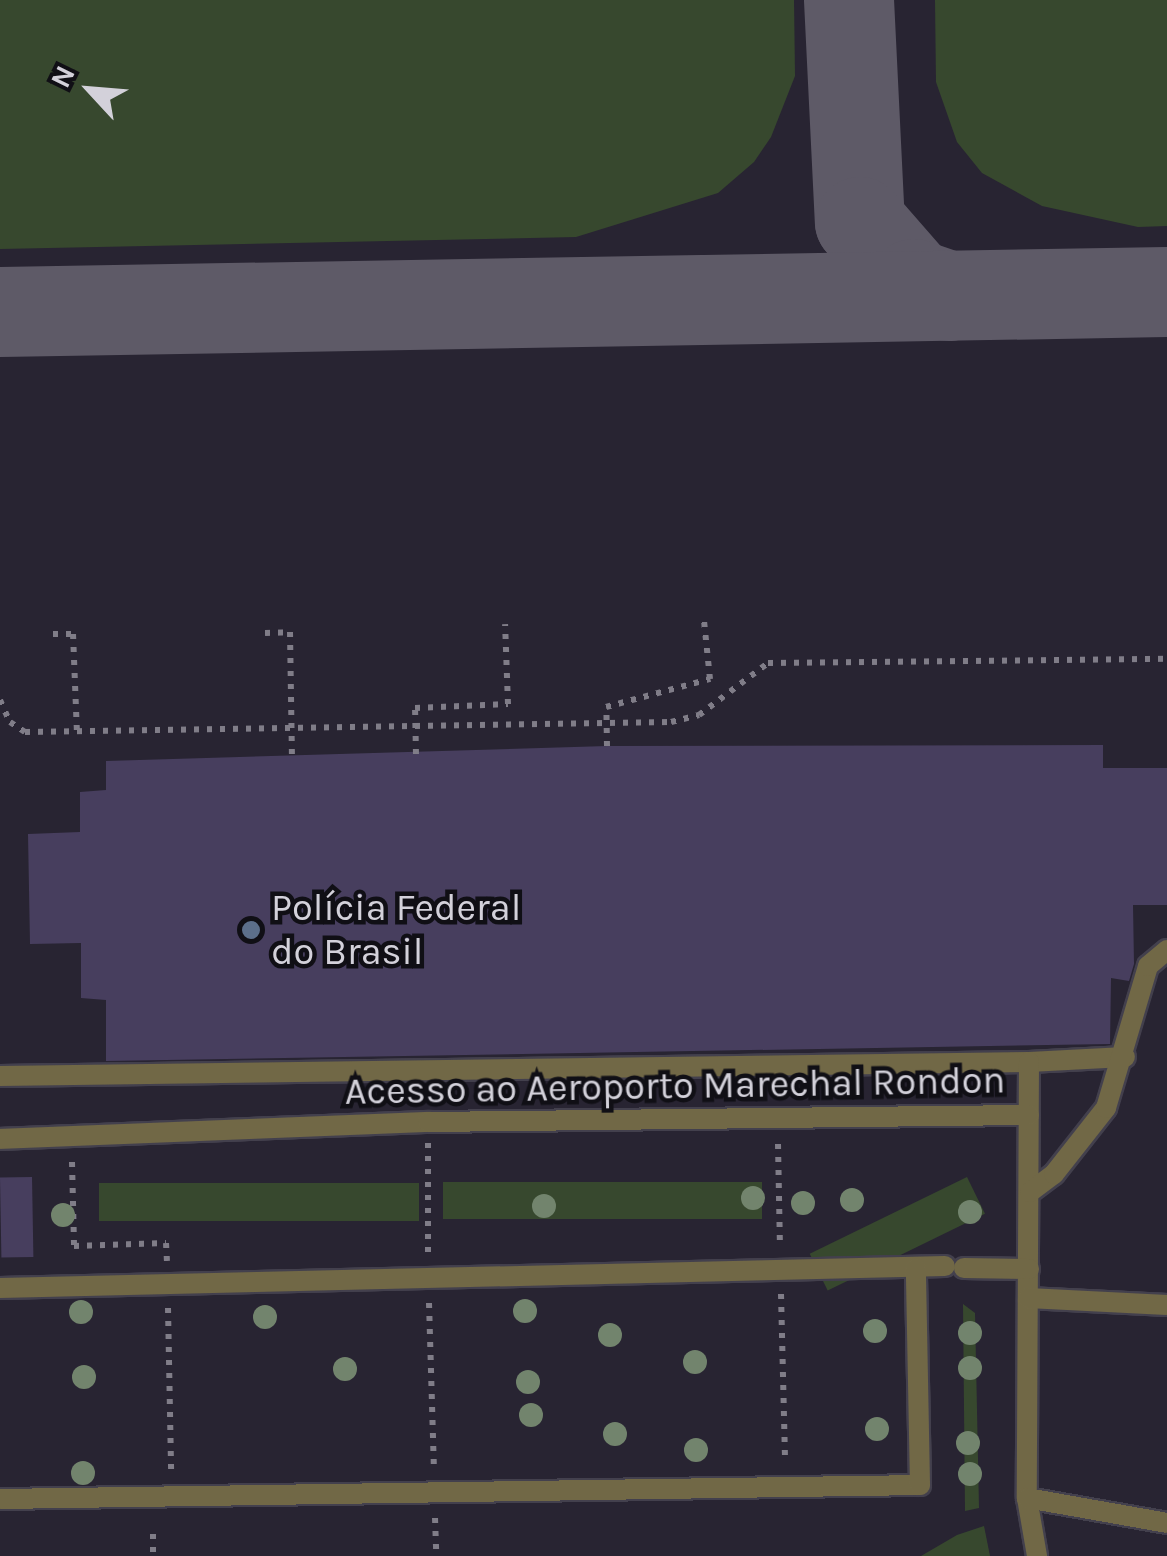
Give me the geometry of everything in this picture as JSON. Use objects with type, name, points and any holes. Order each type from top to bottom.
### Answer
[{"type":"lane","points":[[1030,1192],[1054,1174],[1106,1108],[1125,1057],[1148,966],[1167,950]]},
{"type":"lane","points":[[0,1076],[1029,1062],[1125,1057]]},
{"type":"lane","points":[[1029,1062],[1029,1116]]},
{"type":"lane","name":"Acesso ao Aeroporto Marechal Rondon","points":[[0,1140],[428,1122],[1029,1116],[1026,1498],[1037,1556]]},
{"type":"lane","points":[[0,1499],[920,1485],[916,1268]]},
{"type":"lane","points":[[0,1288],[780,1270],[1029,1269]]},
{"type":"lane","points":[[1028,1298],[1167,1305]]},
{"type":"lane","points":[[1026,1498],[1167,1523]]},
{"type":"path","points":[[606,746],[606,707],[710,679],[704,622]]},
{"type":"path","points":[[416,754],[416,708],[508,704],[505,624]]},
{"type":"path","points":[[265,633],[290,632],[292,757]]},
{"type":"path","points":[[54,634],[73,634],[77,732]]},
{"type":"path","points":[[0,700],[20,731],[607,722],[690,719],[768,663],[1167,659]]},
{"type":"path","points":[[778,1118],[786,1488]]},
{"type":"path","points":[[428,1122],[436,1556]]},
{"type":"path","points":[[153,1534],[154,1556]]},
{"type":"green space","points":[[0,0],[794,0],[795,76],[771,137],[754,162],[718,193],[576,237],[0,249]]},
{"type":"green space","points":[[935,0],[1167,0],[1167,226],[1138,227],[1042,206],[982,173],[957,142],[936,82]]},
{"type":"green space","points":[[967,1177],[985,1214],[828,1291],[810,1254]]},
{"type":"green space","points":[[443,1182],[762,1182],[762,1219],[443,1219]]},
{"type":"green space","points":[[99,1183],[419,1183],[419,1221],[99,1221]]},
{"type":"green space","points":[[963,1304],[975,1313],[979,1508],[965,1511]]},
{"type":"green space","points":[[984,1526],[990,1556],[921,1556],[957,1535]]},
{"type":"building","points":[[1103,745],[1103,768],[1167,768],[1167,905],[1133,905],[1134,964],[1129,981],[1111,978],[1110,1044],[106,1061],[106,1000],[81,998],[81,943],[30,944],[28,834],[80,832],[80,792],[106,790],[106,761],[607,746]]},
{"type":"building","points":[[32,1177],[33,1257],[1,1258],[0,1178]]},
{"type":"taxiway","points":[[849,0],[860,222],[914,284],[949,296]]},
{"type":"taxiway","points":[[0,312],[1167,292]]},
{"type":"place","name":"Polícia Federal do Brasil","points":[[251,930]]}]
